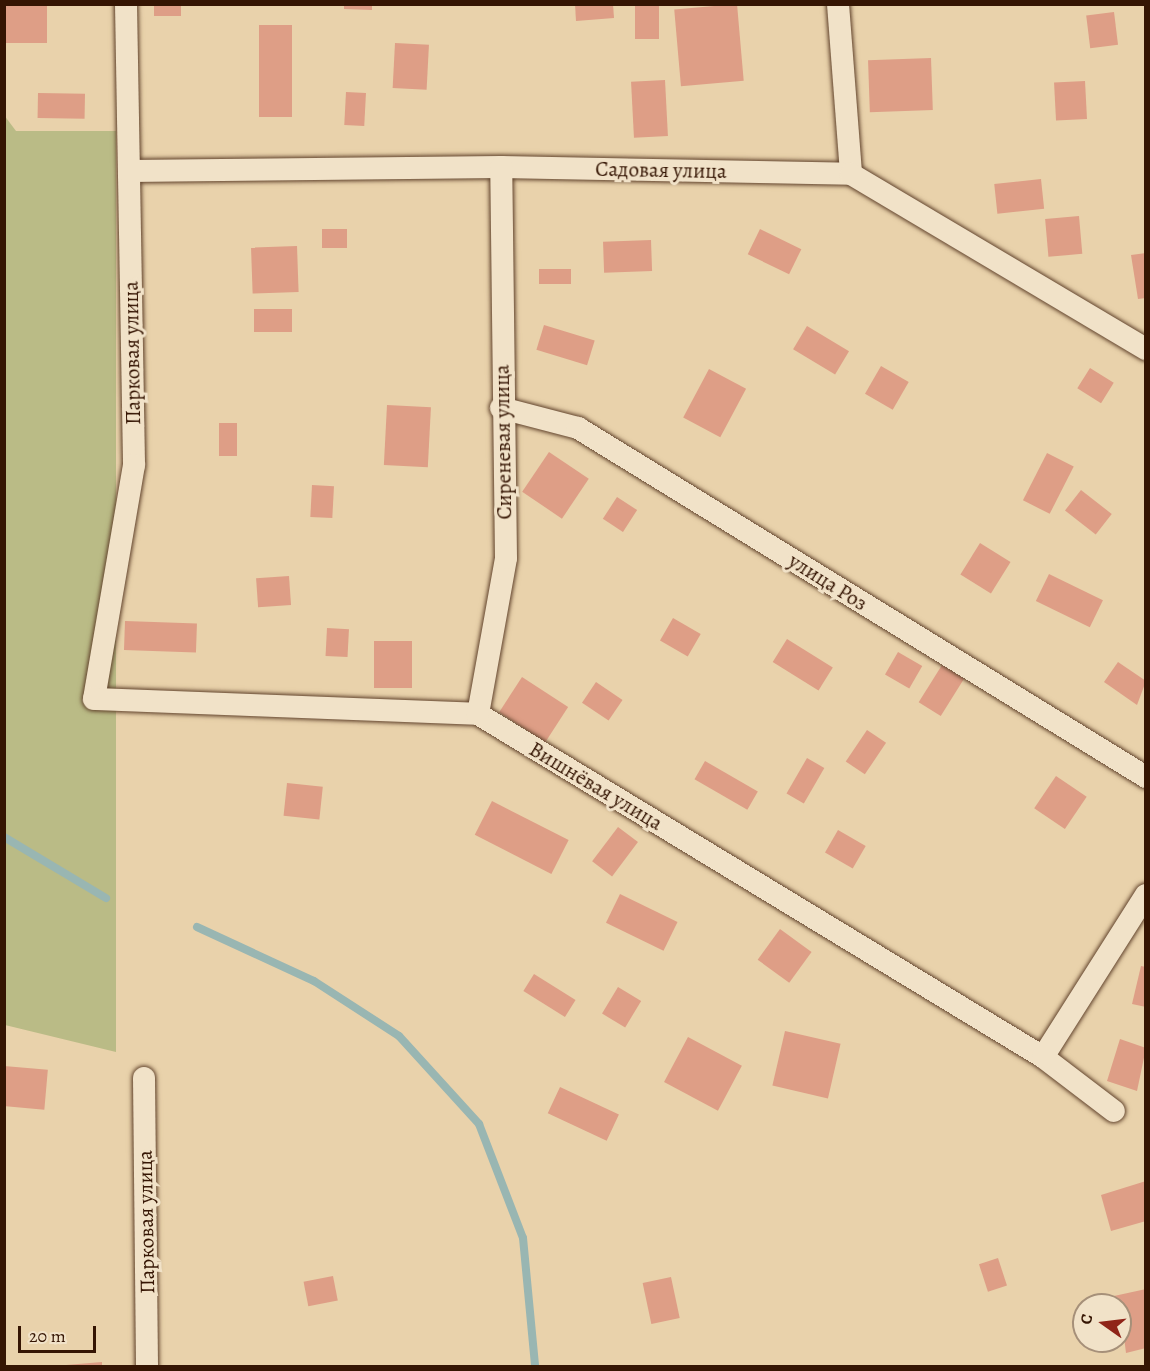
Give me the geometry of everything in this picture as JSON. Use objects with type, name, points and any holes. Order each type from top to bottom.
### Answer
[{"type":"street","name":"Парковая улица","points":[[94,699],[134,465],[126,4]]},
{"type":"street","points":[[838,4],[851,174]]},
{"type":"street","name":"Садовая улица","points":[[129,171],[501,167],[851,174],[1146,349]]},
{"type":"street","name":"Сиреневая улица","points":[[478,714],[506,558],[501,408],[501,167]]},
{"type":"street","name":"улица Роз","points":[[501,408],[578,428],[1146,777]]},
{"type":"street","name":"Вишнёвая улица","points":[[94,699],[478,714],[1043,1057],[1114,1111]]},
{"type":"street","points":[[1043,1057],[1146,895]]},
{"type":"street","name":"Парковая улица","points":[[144,1078],[147,1366]]},
{"type":"green space","points":[[4,115],[16,131],[116,131],[116,1052],[5,1025]]},
{"type":"building","points":[[4,4],[47,4],[47,43],[4,43]]},
{"type":"building","points":[[154,4],[181,4],[181,16],[154,16]]},
{"type":"building","points":[[344,4],[372,4],[372,10],[344,9]]},
{"type":"building","points":[[575,4],[613,4],[614,18],[576,21]]},
{"type":"building","points":[[635,4],[659,4],[659,39],[635,39]]},
{"type":"building","points":[[737,4],[744,81],[681,86],[674,9]]},
{"type":"building","points":[[1114,12],[1118,45],[1090,48],[1086,15]]},
{"type":"building","points":[[259,25],[292,25],[292,117],[259,117]]},
{"type":"building","points":[[395,43],[429,45],[427,90],[393,88]]},
{"type":"building","points":[[931,58],[933,110],[870,112],[868,60]]},
{"type":"building","points":[[665,80],[668,136],[634,138],[631,82]]},
{"type":"building","points":[[1085,81],[1087,119],[1056,121],[1054,83]]},
{"type":"building","points":[[346,92],[366,93],[364,126],[344,125]]},
{"type":"building","points":[[38,93],[85,94],[85,119],[38,118]]},
{"type":"building","points":[[1041,179],[1044,209],[997,214],[994,184]]},
{"type":"building","points":[[1079,216],[1082,254],[1048,257],[1045,219]]},
{"type":"building","points":[[322,229],[347,229],[347,248],[322,248]]},
{"type":"building","points":[[760,229],[801,249],[789,274],[748,254]]},
{"type":"building","points":[[651,240],[652,271],[604,273],[603,242]]},
{"type":"building","points":[[297,246],[299,292],[253,294],[251,248]]},
{"type":"building","points":[[1146,253],[1146,298],[1138,299],[1131,255]]},
{"type":"building","points":[[539,269],[571,269],[571,284],[539,284]]},
{"type":"building","points":[[254,309],[292,309],[292,332],[254,332]]},
{"type":"building","points":[[544,325],[595,340],[587,365],[536,350]]},
{"type":"building","points":[[807,326],[849,351],[835,374],[793,349]]},
{"type":"building","points":[[881,366],[909,382],[893,410],[865,394]]},
{"type":"building","points":[[1090,368],[1114,383],[1101,403],[1077,388]]},
{"type":"building","points":[[709,369],[746,389],[720,437],[683,418]]},
{"type":"building","points":[[387,405],[431,407],[428,467],[384,465]]},
{"type":"building","points":[[219,423],[237,423],[237,456],[219,456]]},
{"type":"building","points":[[549,452],[589,479],[562,519],[522,492]]},
{"type":"building","points":[[1047,453],[1074,467],[1050,514],[1023,500]]},
{"type":"building","points":[[312,485],[334,486],[332,518],[310,517]]},
{"type":"building","points":[[1081,490],[1112,514],[1096,534],[1065,510]]},
{"type":"building","points":[[617,497],[637,510],[623,532],[603,519]]},
{"type":"building","points":[[980,543],[1011,562],[991,593],[960,574]]},
{"type":"building","points":[[1049,574],[1103,600],[1090,627],[1036,601]]},
{"type":"building","points":[[289,576],[291,605],[258,607],[256,578]]},
{"type":"building","points":[[673,618],[701,634],[688,657],[660,641]]},
{"type":"building","points":[[125,621],[197,624],[196,652],[124,650]]},
{"type":"building","points":[[327,628],[349,629],[348,657],[326,656]]},
{"type":"building","points":[[787,639],[833,668],[818,691],[773,662]]},
{"type":"building","points":[[374,641],[412,641],[412,688],[374,688]]},
{"type":"building","points":[[898,652],[922,666],[909,689],[885,675]]},
{"type":"building","points":[[1118,662],[1146,681],[1137,705],[1104,682]]},
{"type":"building","points":[[942,665],[964,679],[941,716],[919,702]]},
{"type":"building","points":[[522,677],[568,707],[545,742],[499,712]]},
{"type":"building","points":[[596,682],[623,700],[609,721],[582,703]]},
{"type":"building","points":[[867,730],[886,743],[865,774],[846,762]]},
{"type":"building","points":[[807,758],[824,768],[804,804],[786,794]]},
{"type":"building","points":[[705,761],[758,792],[747,810],[694,779]]},
{"type":"building","points":[[1056,776],[1087,797],[1065,829],[1034,808]]},
{"type":"building","points":[[287,783],[323,787],[319,820],[284,816]]},
{"type":"building","points":[[492,801],[569,840],[551,874],[475,835]]},
{"type":"building","points":[[618,827],[638,842],[612,876],[592,861]]},
{"type":"building","points":[[838,830],[866,846],[853,869],[825,853]]},
{"type":"building","points":[[620,894],[678,922],[663,951],[606,923]]},
{"type":"building","points":[[780,929],[812,952],[789,983],[758,960]]},
{"type":"building","points":[[1141,966],[1146,967],[1146,1007],[1132,1004]]},
{"type":"building","points":[[534,974],[576,1000],[565,1017],[523,991]]},
{"type":"building","points":[[618,987],[641,1001],[625,1027],[602,1014]]},
{"type":"building","points":[[785,1031],[841,1044],[828,1098],[772,1086]]},
{"type":"building","points":[[688,1037],[742,1066],[718,1111],[664,1082]]},
{"type":"building","points":[[1120,1039],[1146,1048],[1137,1091],[1107,1081]]},
{"type":"building","points":[[4,1066],[48,1070],[44,1110],[4,1106]]},
{"type":"building","points":[[560,1087],[619,1114],[607,1141],[548,1113]]},
{"type":"building","points":[[1146,1181],[1146,1221],[1111,1231],[1101,1195]]},
{"type":"building","points":[[998,1258],[1007,1286],[988,1292],[979,1264]]},
{"type":"building","points":[[333,1276],[338,1301],[308,1306],[304,1282]]},
{"type":"building","points":[[671,1277],[680,1318],[651,1324],[643,1283]]},
{"type":"building","points":[[1146,1289],[1146,1348],[1132,1352],[1132,1293],[1128,1293]]},
{"type":"building","points":[[102,1362],[102,1366],[66,1366],[66,1365]]},
{"type":"waterway","points":[[4,837],[106,898]]},
{"type":"waterway","points":[[197,927],[314,981],[399,1036],[479,1124],[523,1238],[535,1366]]}]
